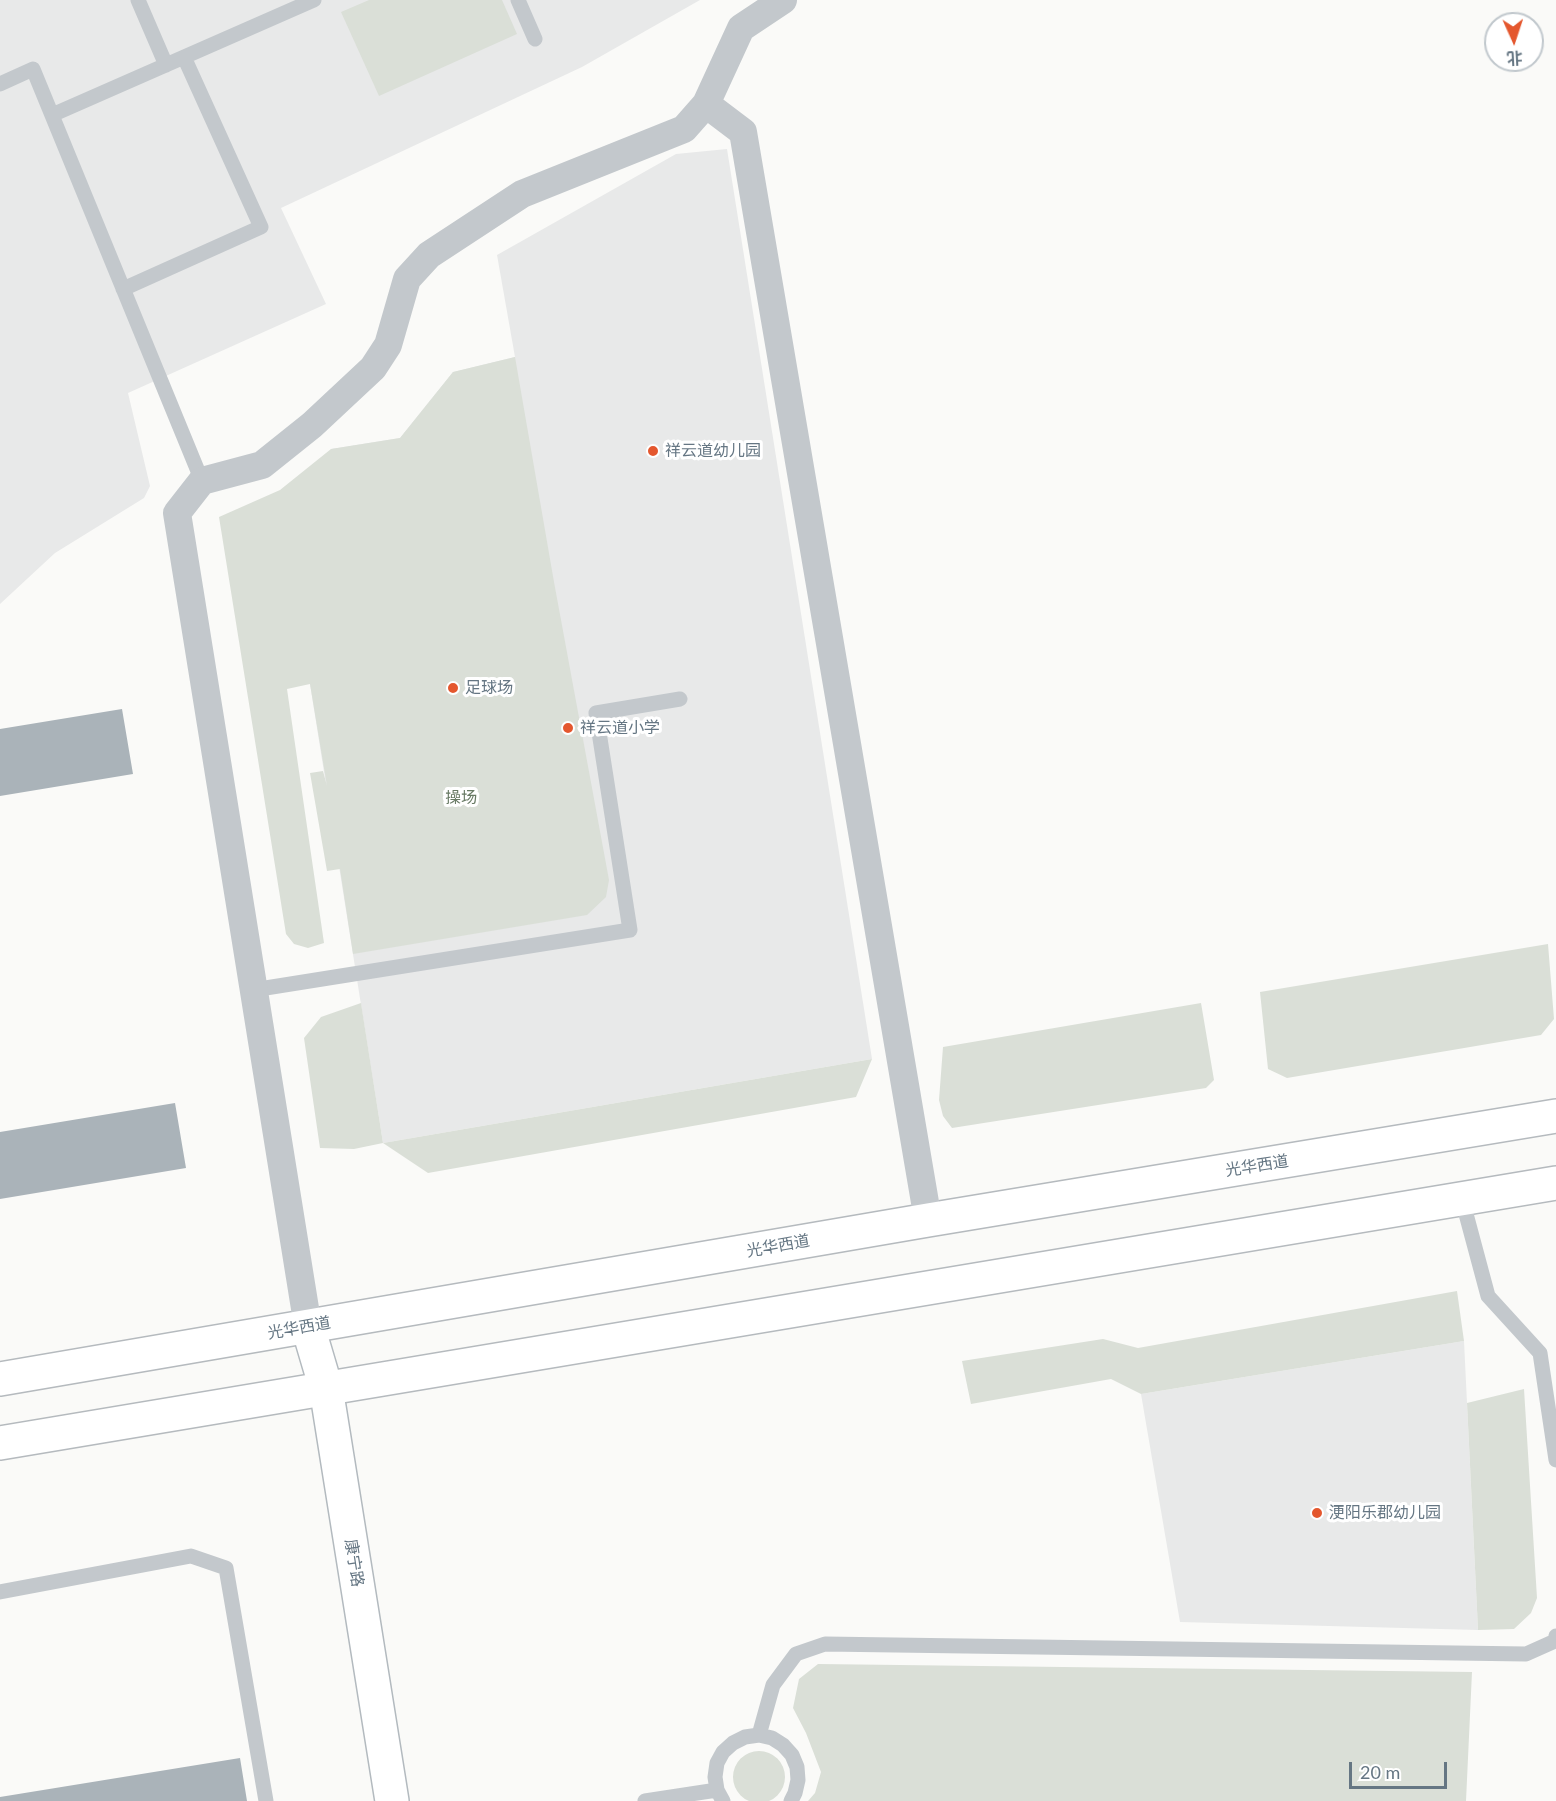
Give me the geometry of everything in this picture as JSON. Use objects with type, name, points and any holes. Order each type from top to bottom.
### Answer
[{"type":"main road","name":"光华西道","points":[[0,1379],[928,1220],[1556,1116]]},
{"type":"main road","points":[[0,1443],[1556,1183]]},
{"type":"main road","name":"康宁路","points":[[308,1327],[326,1388],[392,1801]]},
{"type":"street","points":[[308,1327],[177,513],[202,481],[262,465],[312,425],[373,368],[388,345],[407,279],[429,255],[522,194],[684,129],[706,104],[741,28],[783,0]]},
{"type":"street","points":[[706,104],[743,132],[928,1220]]},
{"type":"lane","points":[[138,0],[166,65]]},
{"type":"lane","points":[[52,116],[314,0]]},
{"type":"lane","points":[[518,0],[535,39]]},
{"type":"lane","points":[[123,289],[261,227],[184,57]]},
{"type":"lane","points":[[0,84],[33,69],[202,481]]},
{"type":"lane","points":[[254,990],[630,930],[596,713],[680,699]]},
{"type":"lane","points":[[1462,1199],[1488,1296],[1540,1353],[1556,1460]]},
{"type":"lane","points":[[0,1592],[191,1556],[226,1568],[266,1801]]},
{"type":"lane","points":[[759,1735],[773,1685],[796,1654],[825,1644],[1526,1654],[1555,1641],[1556,1636]]},
{"type":"lane","points":[[645,1801],[720,1796],[715,1777],[717,1763],[723,1752],[733,1743],[745,1737],[759,1735],[772,1738],[792,1755],[797,1767],[798,1780],[795,1793],[790,1801]]},
{"type":"shaded area","points":[[0,0],[700,0],[582,67],[281,208],[326,304],[128,393],[150,486],[144,498],[55,553],[0,604]]},
{"type":"shaded area","name":"祥云道小学","points":[[727,149],[872,1059],[383,1143],[310,684],[331,449],[400,438],[453,372],[515,357],[497,255],[676,154]]},
{"type":"shaded area","name":"浭阳乐郡幼儿园","points":[[1464,1341],[1478,1630],[1180,1622],[1141,1394]]},
{"type":"green space","points":[[369,0],[502,0],[517,34],[379,96],[341,12]]},
{"type":"green space","name":"操场","points":[[515,357],[609,880],[606,897],[587,915],[353,954],[340,869],[327,871],[310,773],[323,771],[327,786],[310,684],[287,689],[324,943],[308,948],[294,944],[286,934],[219,517],[280,490],[331,449],[400,438],[453,372]]},
{"type":"green space","points":[[1548,944],[1554,1019],[1541,1035],[1287,1078],[1268,1069],[1260,992]]},
{"type":"green space","points":[[361,1003],[383,1143],[354,1149],[320,1148],[304,1038],[321,1017]]},
{"type":"green space","points":[[1201,1003],[1214,1080],[1206,1088],[952,1128],[943,1116],[939,1100],[943,1047]]},
{"type":"green space","points":[[872,1059],[856,1097],[428,1173],[383,1143]]},
{"type":"green space","points":[[1457,1291],[1464,1341],[1141,1394],[1111,1379],[971,1404],[962,1361],[1103,1339],[1138,1348]]},
{"type":"green space","points":[[1524,1389],[1537,1598],[1531,1613],[1514,1629],[1478,1630],[1467,1403]]},
{"type":"green space","points":[[818,1664],[1472,1672],[1466,1801],[808,1801],[815,1793],[821,1772],[806,1733],[793,1708],[799,1679]]},
{"type":"green space","points":[[754,1751],[764,1751],[774,1755],[781,1762],[785,1777],[781,1792],[774,1799],[764,1803],[754,1803],[744,1799],[737,1792],[733,1782],[733,1772],[737,1762],[744,1755]]},
{"type":"building","points":[[122,709],[133,774],[0,796],[0,729]]},
{"type":"building","points":[[175,1103],[186,1168],[0,1199],[0,1132]]},
{"type":"building","points":[[240,1758],[247,1801],[0,1801],[0,1797]]},
{"type":"place","name":"祥云道幼儿园","points":[[653,451]]},
{"type":"place","name":"足球场","points":[[453,688]]},
{"type":"place","name":"祥云道小学","points":[[568,728]]},
{"type":"place","name":"浭阳乐郡幼儿园","points":[[1317,1513]]}]
